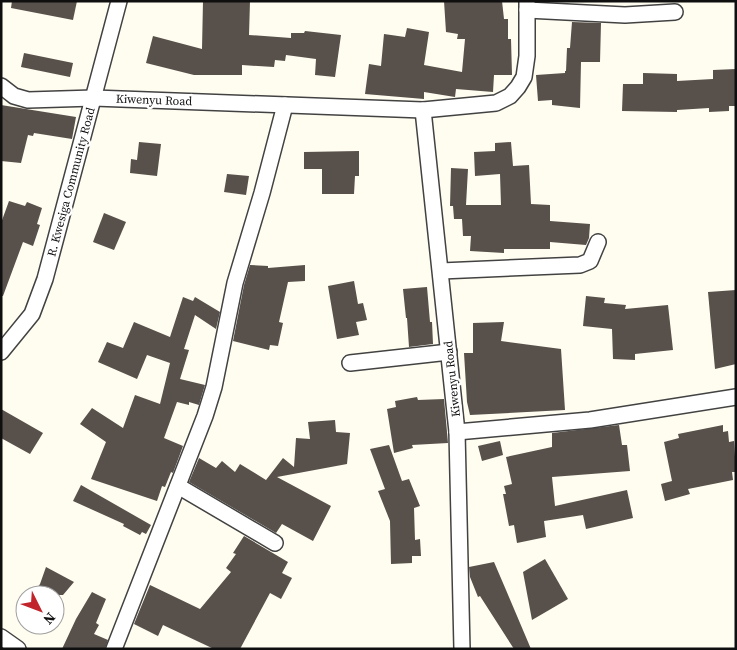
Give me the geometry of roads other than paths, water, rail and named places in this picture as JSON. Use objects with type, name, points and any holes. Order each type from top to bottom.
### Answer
[{"type":"street","name":"R. Kwesiga Community Road","points":[[1,352],[28,319],[38,300],[119,1]]},
{"type":"street","name":"Kiwenyu Road","points":[[1,86],[14,96],[28,100],[94,98],[424,110],[496,103],[510,96],[524,76],[527,56],[527,5]]},
{"type":"street","points":[[527,5],[626,15],[675,12]]},
{"type":"street","points":[[114,649],[205,416],[214,387],[235,283],[262,194],[285,105]]},
{"type":"street","name":"Kiwenyu Road","points":[[424,110],[457,432],[462,649]]},
{"type":"street","points":[[441,271],[580,265],[590,261],[598,242]]},
{"type":"street","points":[[350,363],[449,352]]},
{"type":"street","points":[[457,432],[590,420],[736,398]]},
{"type":"street","points":[[178,486],[275,543]]},
{"type":"street","points":[[1,637],[18,649]]}]
